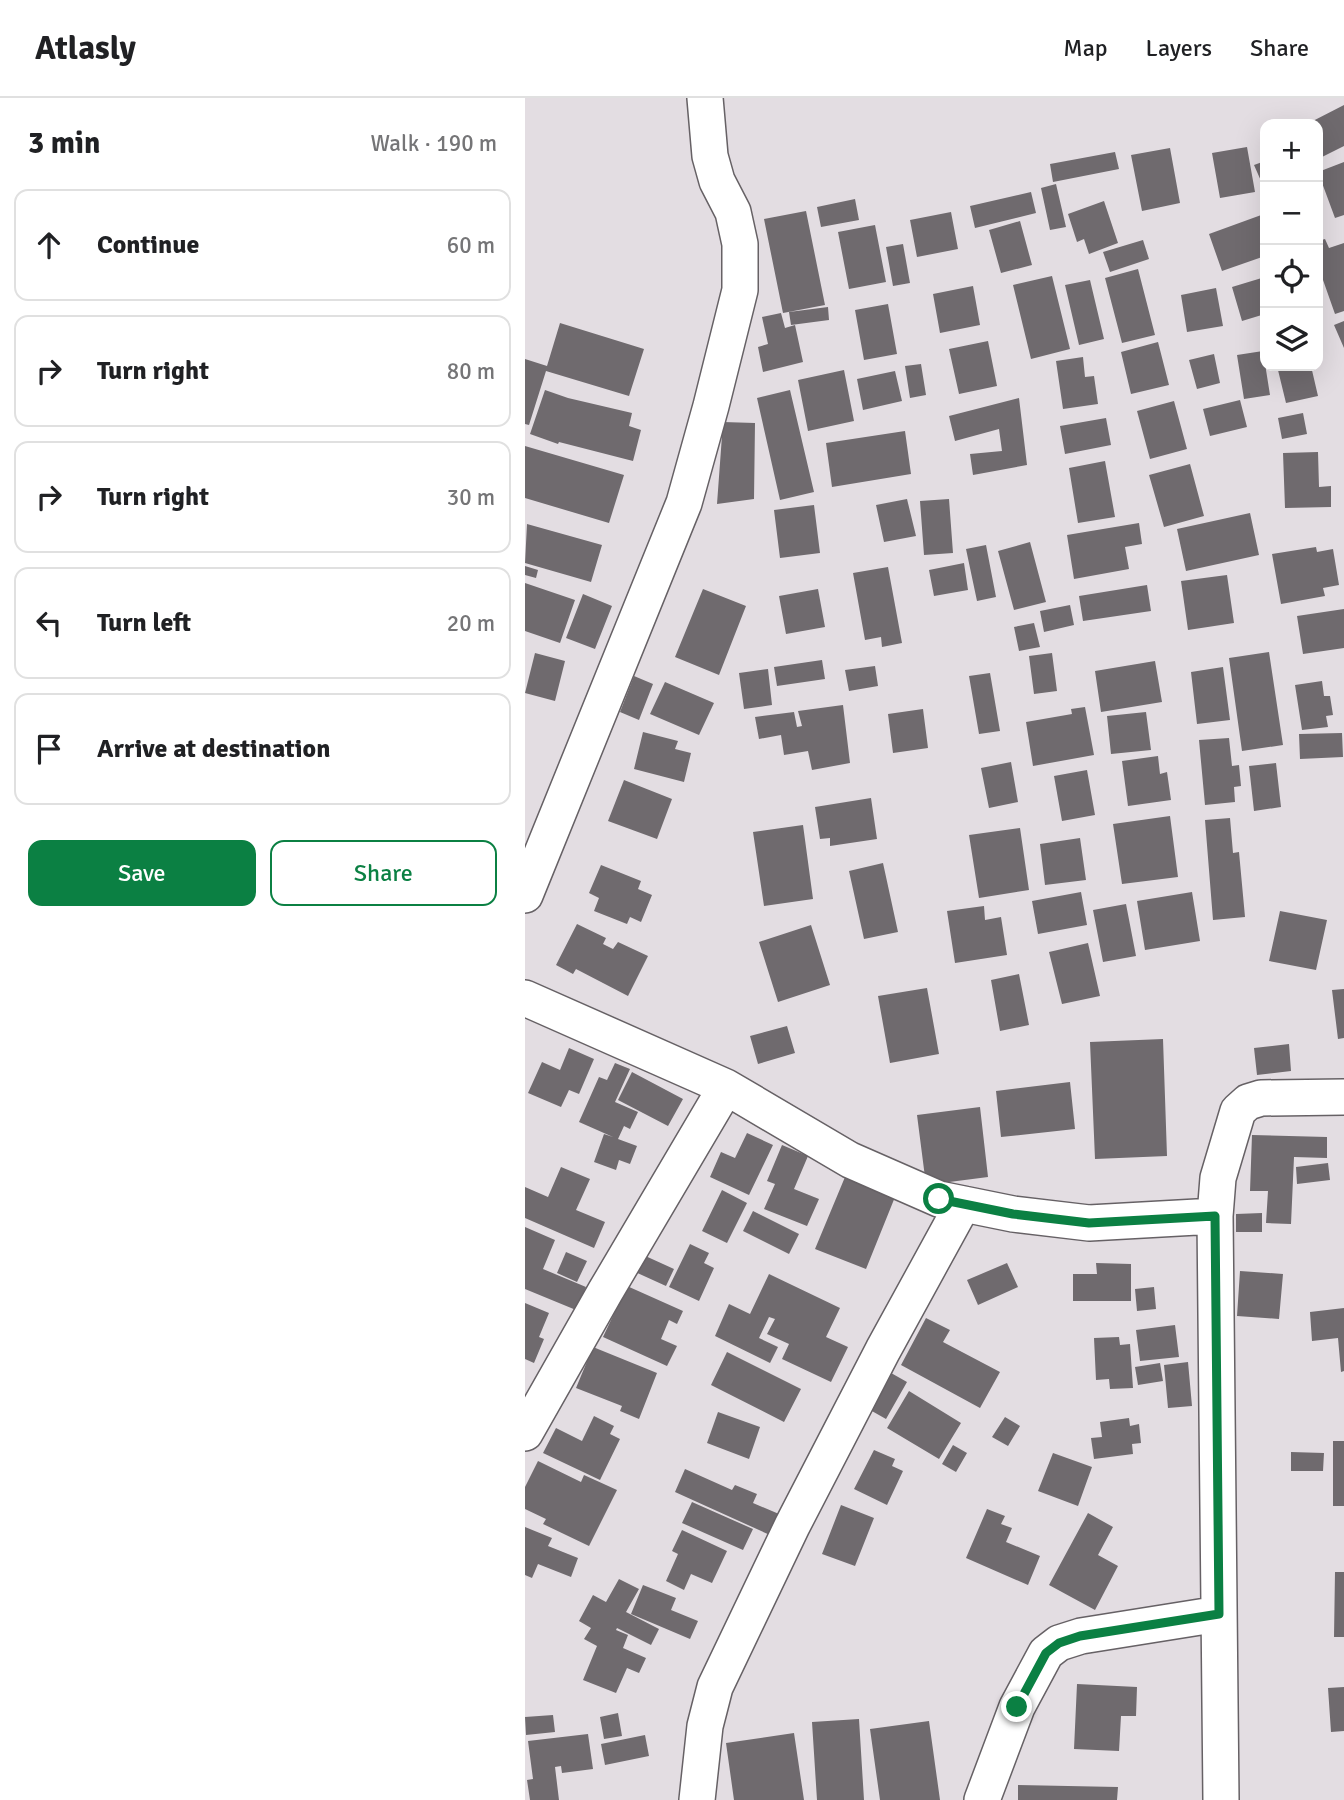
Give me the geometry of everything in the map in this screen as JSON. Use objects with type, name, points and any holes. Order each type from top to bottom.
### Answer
[{"type":"street","points":[[525,895],[684,503],[740,290],[740,244],[733,212],[717,181],[710,156],[705,98]]},
{"type":"street","points":[[525,999],[726,1087],[850,1160],[939,1199],[1013,1214],[1089,1223],[1215,1216]]},
{"type":"street","points":[[525,1433],[726,1087]]},
{"type":"street","points":[[1221,1800],[1215,1216],[1218,1178],[1238,1111],[1248,1102],[1261,1098],[1344,1097]]},
{"type":"street","points":[[697,1800],[705,1726],[715,1687],[792,1526],[883,1350],[963,1204]]},
{"type":"street","points":[[982,1800],[1017,1707],[1046,1653],[1059,1643],[1080,1636],[1219,1614]]},
{"type":"building","points":[[1344,105],[1344,146],[1323,156],[1323,119],[1317,119]]},
{"type":"building","points":[[1247,147],[1255,192],[1220,198],[1212,153]]},
{"type":"building","points":[[1170,148],[1180,203],[1142,211],[1131,155]]},
{"type":"building","points":[[1115,152],[1119,169],[1053,182],[1050,164]]},
{"type":"building","points":[[1344,162],[1344,215],[1335,218],[1323,186],[1323,170]]},
{"type":"building","points":[[1260,163],[1260,179],[1254,165]]},
{"type":"building","points":[[1056,184],[1066,227],[1050,230],[1041,188]]},
{"type":"building","points":[[1031,192],[1036,213],[975,228],[970,206]]},
{"type":"building","points":[[855,199],[859,220],[821,227],[817,207]]},
{"type":"building","points":[[1104,201],[1118,243],[1089,254],[1084,239],[1077,242],[1068,214]]},
{"type":"building","points":[[806,211],[825,305],[783,313],[764,219]]},
{"type":"building","points":[[951,212],[958,249],[917,257],[910,220]]},
{"type":"building","points":[[1260,215],[1260,258],[1222,271],[1209,234]]},
{"type":"building","points":[[1020,221],[1032,265],[1001,273],[989,230]]},
{"type":"building","points":[[875,225],[886,282],[849,289],[838,232]]},
{"type":"building","points":[[1143,240],[1149,259],[1110,272],[1103,252]]},
{"type":"building","points":[[1323,240],[1329,248],[1344,243],[1344,311],[1335,314],[1323,280]]},
{"type":"building","points":[[903,244],[910,283],[893,286],[886,247]]},
{"type":"building","points":[[1138,269],[1155,335],[1122,343],[1105,278]]},
{"type":"building","points":[[1052,276],[1070,349],[1031,359],[1013,285]]},
{"type":"building","points":[[1260,279],[1260,316],[1242,321],[1232,287]]},
{"type":"building","points":[[1090,280],[1104,339],[1079,345],[1065,285]]},
{"type":"building","points":[[973,286],[980,325],[940,333],[933,294]]},
{"type":"building","points":[[1216,288],[1223,326],[1187,332],[1181,295]]},
{"type":"building","points":[[888,304],[897,354],[864,360],[855,310]]},
{"type":"building","points":[[828,307],[829,320],[791,325],[789,312]]},
{"type":"building","points":[[781,313],[785,328],[795,325],[803,362],[763,372],[758,347],[768,344],[762,317]]},
{"type":"building","points":[[1344,321],[1344,348],[1334,325]]},
{"type":"building","points":[[560,323],[644,349],[629,396],[546,371],[529,425],[525,424],[525,359],[547,366]]},
{"type":"building","points":[[988,341],[997,386],[959,394],[949,349]]},
{"type":"building","points":[[1158,342],[1169,385],[1131,394],[1121,352]]},
{"type":"building","points":[[1260,351],[1260,371],[1266,371],[1270,395],[1244,399],[1237,355]]},
{"type":"building","points":[[1214,354],[1220,383],[1197,389],[1189,360]]},
{"type":"building","points":[[1083,357],[1085,377],[1094,376],[1098,404],[1063,409],[1056,361]]},
{"type":"building","points":[[921,364],[926,395],[910,398],[905,366]]},
{"type":"building","points":[[844,370],[854,421],[808,431],[798,380]]},
{"type":"building","points":[[895,371],[902,401],[863,410],[857,379]]},
{"type":"building","points":[[1278,371],[1312,371],[1318,396],[1286,403]]},
{"type":"building","points":[[545,390],[632,413],[629,426],[641,430],[633,461],[559,442],[558,444],[530,434]]},
{"type":"building","points":[[790,390],[814,492],[780,500],[757,398]]},
{"type":"building","points":[[1019,398],[1027,465],[973,475],[970,454],[1002,451],[999,429],[955,441],[949,416]]},
{"type":"building","points":[[1240,400],[1247,427],[1210,436],[1203,409]]},
{"type":"building","points":[[1174,401],[1187,449],[1150,459],[1137,411]]},
{"type":"building","points":[[1303,413],[1307,434],[1282,439],[1278,418]]},
{"type":"building","points":[[1106,418],[1111,445],[1065,454],[1060,426]]},
{"type":"building","points":[[723,422],[755,423],[754,499],[717,504]]},
{"type":"building","points":[[905,431],[911,474],[832,487],[826,443]]},
{"type":"building","points":[[525,446],[624,475],[609,523],[525,498]]},
{"type":"building","points":[[1318,452],[1319,487],[1331,486],[1331,507],[1285,508],[1283,453]]},
{"type":"building","points":[[1105,461],[1115,517],[1078,523],[1069,468]]},
{"type":"building","points":[[1190,464],[1204,516],[1164,527],[1149,475]]},
{"type":"building","points":[[907,499],[916,536],[884,542],[876,505]]},
{"type":"building","points":[[949,499],[953,553],[924,555],[920,501]]},
{"type":"building","points":[[814,505],[820,553],[780,558],[774,510]]},
{"type":"building","points":[[1250,513],[1259,555],[1186,571],[1177,529]]},
{"type":"building","points":[[1139,523],[1142,544],[1125,547],[1129,569],[1074,579],[1067,535]]},
{"type":"building","points":[[527,524],[602,545],[591,582],[525,563]]},
{"type":"building","points":[[1030,542],[1046,602],[1014,610],[998,551]]},
{"type":"building","points":[[986,545],[996,597],[977,601],[966,549]]},
{"type":"building","points":[[1316,547],[1317,552],[1333,549],[1339,585],[1323,588],[1325,596],[1281,604],[1272,554]]},
{"type":"building","points":[[964,563],[968,590],[934,596],[929,570]]},
{"type":"building","points":[[525,566],[538,570],[536,578],[525,575]]},
{"type":"building","points":[[888,567],[902,643],[882,647],[881,637],[865,640],[853,573]]},
{"type":"building","points":[[1227,575],[1234,623],[1188,630],[1181,581]]},
{"type":"building","points":[[525,583],[575,600],[560,643],[525,631]]},
{"type":"building","points":[[1147,585],[1151,611],[1083,621],[1079,596]]},
{"type":"building","points":[[703,589],[746,606],[719,675],[675,657]]},
{"type":"building","points":[[818,589],[825,627],[786,634],[779,596]]},
{"type":"building","points":[[583,594],[612,606],[595,649],[566,638]]},
{"type":"building","points":[[1070,605],[1074,625],[1044,632],[1040,611]]},
{"type":"building","points":[[1344,609],[1344,648],[1303,654],[1297,616]]},
{"type":"building","points":[[1034,623],[1040,647],[1019,651],[1014,627]]},
{"type":"building","points":[[1269,652],[1283,745],[1242,751],[1229,658]]},
{"type":"building","points":[[535,653],[565,661],[555,701],[525,693]]},
{"type":"building","points":[[1052,653],[1057,691],[1034,694],[1029,656]]},
{"type":"building","points":[[822,660],[825,679],[777,686],[774,667]]},
{"type":"building","points":[[1155,661],[1162,702],[1101,712],[1095,671]]},
{"type":"building","points":[[875,666],[878,686],[849,691],[845,670]]},
{"type":"building","points":[[1223,667],[1230,720],[1197,724],[1191,672]]},
{"type":"building","points":[[768,669],[772,705],[744,709],[739,673]]},
{"type":"building","points":[[990,673],[1000,731],[979,734],[969,676]]},
{"type":"building","points":[[634,676],[653,684],[639,720],[620,712]]},
{"type":"building","points":[[1322,681],[1324,696],[1330,696],[1333,715],[1326,716],[1328,727],[1302,730],[1295,685]]},
{"type":"building","points":[[665,682],[714,703],[699,735],[650,714]]},
{"type":"building","points":[[843,705],[850,763],[812,770],[808,751],[784,755],[781,735],[759,739],[755,717],[794,712],[797,727],[802,726],[798,711]]},
{"type":"building","points":[[1085,707],[1094,755],[1033,766],[1026,722],[1072,714],[1071,709]]},
{"type":"building","points":[[923,709],[928,748],[893,753],[888,714]]},
{"type":"building","points":[[1146,712],[1151,750],[1111,754],[1107,716]]},
{"type":"building","points":[[643,732],[678,741],[675,749],[691,753],[684,782],[634,769]]},
{"type":"building","points":[[1342,733],[1343,757],[1300,759],[1299,734]]},
{"type":"building","points":[[1229,738],[1232,766],[1239,765],[1241,786],[1234,787],[1235,802],[1205,805],[1199,740]]},
{"type":"building","points":[[1158,756],[1160,774],[1167,772],[1171,800],[1128,806],[1122,761]]},
{"type":"building","points":[[1011,762],[1018,802],[989,808],[981,768]]},
{"type":"building","points":[[1276,763],[1281,807],[1254,811],[1249,766]]},
{"type":"building","points":[[1087,770],[1095,815],[1062,821],[1054,776]]},
{"type":"building","points":[[624,780],[672,799],[657,839],[608,821]]},
{"type":"building","points":[[871,798],[877,839],[830,846],[830,838],[820,839],[815,807]]},
{"type":"building","points":[[1170,816],[1178,877],[1122,884],[1113,824]]},
{"type":"building","points":[[1230,818],[1233,853],[1239,852],[1245,917],[1213,920],[1205,820]]},
{"type":"building","points":[[803,825],[813,899],[764,906],[753,832]]},
{"type":"building","points":[[1020,828],[1029,890],[979,898],[969,835]]},
{"type":"building","points":[[1080,838],[1086,880],[1045,885],[1040,844]]},
{"type":"building","points":[[883,863],[898,932],[864,939],[849,871]]},
{"type":"building","points":[[601,865],[641,881],[638,889],[652,895],[641,922],[630,917],[627,924],[594,911],[599,898],[589,893]]},
{"type":"building","points":[[1081,892],[1087,925],[1038,934],[1032,901]]},
{"type":"building","points":[[1192,892],[1200,941],[1145,950],[1137,901]]},
{"type":"building","points":[[1126,904],[1136,956],[1103,962],[1093,910]]},
{"type":"building","points":[[984,906],[985,920],[1001,917],[1007,955],[955,963],[947,911]]},
{"type":"building","points":[[1280,911],[1327,920],[1316,970],[1269,961]]},
{"type":"building","points":[[577,924],[606,938],[603,944],[613,949],[618,942],[648,956],[628,996],[576,969],[573,974],[556,965]]},
{"type":"building","points":[[811,925],[830,985],[778,1002],[759,942]]},
{"type":"building","points":[[1088,943],[1100,996],[1062,1004],[1049,952]]},
{"type":"building","points":[[1019,974],[1029,1025],[1000,1031],[991,980]]},
{"type":"building","points":[[927,988],[939,1054],[890,1063],[878,996]]},
{"type":"building","points":[[1344,989],[1344,1038],[1338,1039],[1332,990]]},
{"type":"building","points":[[787,1026],[795,1053],[758,1064],[750,1036]]},
{"type":"building","points":[[1163,1039],[1167,1156],[1095,1159],[1090,1042]]},
{"type":"building","points":[[1289,1044],[1291,1071],[1257,1075],[1254,1048]]},
{"type":"building","points":[[569,1048],[594,1059],[579,1094],[569,1090],[561,1107],[528,1093],[542,1062],[560,1070]]},
{"type":"building","points":[[615,1063],[630,1069],[615,1102],[638,1112],[630,1129],[624,1126],[618,1139],[637,1146],[630,1164],[619,1160],[616,1170],[594,1162],[604,1134],[613,1137],[579,1122],[599,1077],[607,1080]]},
{"type":"building","points":[[632,1072],[683,1099],[668,1126],[618,1100]]},
{"type":"building","points":[[1070,1082],[1075,1129],[1001,1137],[996,1091]]},
{"type":"building","points":[[980,1107],[988,1177],[926,1185],[917,1115]]},
{"type":"building","points":[[747,1133],[773,1145],[749,1195],[710,1177],[721,1152],[735,1158]]},
{"type":"building","points":[[1252,1135],[1327,1137],[1327,1158],[1294,1157],[1291,1224],[1266,1223],[1268,1191],[1250,1191]]},
{"type":"building","points":[[782,1145],[808,1156],[794,1189],[819,1199],[807,1226],[764,1209],[775,1184],[767,1181]]},
{"type":"building","points":[[1328,1163],[1330,1180],[1297,1184],[1296,1167]]},
{"type":"building","points":[[561,1167],[590,1179],[576,1210],[605,1222],[594,1248],[525,1218],[525,1187],[548,1197]]},
{"type":"building","points":[[845,1177],[895,1197],[866,1269],[815,1249]]},
{"type":"building","points":[[722,1190],[747,1203],[727,1243],[702,1231]]},
{"type":"building","points":[[753,1211],[799,1234],[789,1254],[743,1231]]},
{"type":"building","points":[[1262,1213],[1262,1232],[1236,1232],[1236,1214]]},
{"type":"building","points":[[525,1227],[555,1240],[543,1269],[586,1287],[576,1310],[525,1289]]},
{"type":"building","points":[[690,1244],[709,1253],[704,1263],[714,1268],[699,1301],[669,1287]]},
{"type":"building","points":[[566,1252],[587,1261],[577,1282],[557,1273]]},
{"type":"building","points":[[641,1254],[674,1269],[666,1286],[633,1271]]},
{"type":"building","points":[[1007,1263],[1018,1287],[978,1305],[967,1280]]},
{"type":"building","points":[[1096,1263],[1131,1264],[1131,1301],[1073,1301],[1073,1274],[1097,1274]]},
{"type":"building","points":[[1240,1271],[1283,1274],[1279,1319],[1237,1316]]},
{"type":"building","points":[[769,1274],[840,1308],[826,1337],[848,1347],[831,1382],[782,1359],[789,1344],[767,1334],[775,1319],[769,1317],[759,1338],[778,1347],[770,1363],[715,1336],[729,1304],[750,1314]]},
{"type":"building","points":[[627,1286],[683,1311],[677,1324],[669,1320],[661,1339],[677,1346],[667,1366],[603,1337]]},
{"type":"building","points":[[1154,1287],[1156,1309],[1137,1311],[1135,1289]]},
{"type":"building","points":[[525,1303],[549,1313],[539,1337],[544,1339],[534,1363],[525,1359]]},
{"type":"building","points":[[1344,1308],[1344,1371],[1341,1372],[1338,1338],[1312,1341],[1310,1312]]},
{"type":"building","points":[[926,1318],[950,1330],[943,1342],[1000,1372],[980,1408],[901,1365]]},
{"type":"building","points":[[1175,1325],[1179,1357],[1140,1361],[1136,1330]]},
{"type":"building","points":[[1119,1337],[1120,1345],[1130,1344],[1133,1388],[1110,1389],[1109,1379],[1096,1380],[1094,1338]]},
{"type":"building","points":[[593,1347],[657,1373],[639,1419],[620,1411],[622,1406],[576,1388]]},
{"type":"building","points":[[727,1352],[801,1389],[784,1422],[711,1385]]},
{"type":"building","points":[[1188,1362],[1192,1406],[1168,1408],[1164,1365]]},
{"type":"building","points":[[1160,1363],[1163,1381],[1138,1385],[1135,1367]]},
{"type":"building","points":[[884,1369],[907,1382],[886,1419],[863,1406]]},
{"type":"building","points":[[909,1391],[961,1423],[939,1459],[887,1428]]},
{"type":"building","points":[[718,1412],[760,1427],[749,1459],[707,1443]]},
{"type":"building","points":[[594,1416],[614,1426],[610,1434],[620,1439],[600,1480],[543,1453],[556,1428],[582,1441]]},
{"type":"building","points":[[1005,1417],[1020,1426],[1008,1446],[992,1437]]},
{"type":"building","points":[[1129,1418],[1130,1426],[1139,1424],[1141,1443],[1132,1444],[1133,1454],[1094,1459],[1091,1438],[1102,1437],[1100,1422]]},
{"type":"building","points":[[1333,1441],[1344,1441],[1344,1506],[1333,1506]]},
{"type":"building","points":[[953,1445],[967,1453],[956,1472],[942,1464]]},
{"type":"building","points":[[874,1450],[895,1459],[892,1466],[903,1471],[887,1505],[854,1489]]},
{"type":"building","points":[[1291,1452],[1324,1453],[1323,1471],[1291,1471]]},
{"type":"building","points":[[1053,1453],[1092,1467],[1078,1506],[1038,1491]]},
{"type":"building","points":[[538,1461],[581,1482],[584,1475],[617,1490],[589,1546],[543,1524],[546,1519],[525,1509],[525,1487]]},
{"type":"building","points":[[685,1469],[732,1490],[735,1485],[757,1494],[753,1503],[779,1514],[770,1535],[675,1492]]},
{"type":"building","points":[[692,1502],[753,1529],[743,1550],[682,1523]]},
{"type":"building","points":[[841,1505],[874,1518],[855,1566],[822,1554]]},
{"type":"building","points":[[987,1509],[1005,1516],[1001,1524],[1012,1528],[1006,1542],[1040,1556],[1028,1585],[966,1558]]},
{"type":"building","points":[[1088,1513],[1113,1527],[1098,1555],[1118,1566],[1095,1610],[1049,1585]]},
{"type":"building","points":[[525,1527],[552,1538],[548,1546],[578,1558],[571,1577],[538,1564],[532,1578],[525,1575]]},
{"type":"building","points":[[682,1530],[727,1551],[712,1583],[691,1574],[684,1590],[666,1581],[678,1554],[672,1551]]},
{"type":"building","points":[[1335,1572],[1344,1572],[1344,1637],[1334,1637]]},
{"type":"building","points":[[619,1579],[639,1589],[626,1612],[659,1629],[651,1645],[617,1628],[616,1630],[628,1635],[623,1648],[646,1658],[639,1673],[627,1668],[616,1693],[583,1680],[597,1646],[584,1639],[591,1628],[579,1621],[593,1595],[606,1602]]},
{"type":"building","points":[[643,1585],[676,1598],[671,1610],[698,1621],[690,1639],[631,1614]]},
{"type":"building","points":[[1077,1684],[1137,1687],[1136,1716],[1121,1716],[1119,1751],[1074,1749]]},
{"type":"building","points":[[1344,1687],[1344,1731],[1331,1732],[1328,1688]]},
{"type":"building","points":[[618,1713],[622,1736],[604,1739],[600,1717]]},
{"type":"building","points":[[553,1715],[555,1732],[526,1735],[525,1717]]},
{"type":"building","points":[[859,1719],[864,1800],[817,1800],[812,1722]]},
{"type":"building","points":[[929,1721],[940,1800],[880,1800],[870,1729]]},
{"type":"building","points":[[794,1733],[804,1800],[734,1800],[726,1743]]},
{"type":"building","points":[[588,1734],[593,1769],[562,1773],[561,1766],[555,1767],[559,1800],[530,1800],[527,1780],[533,1779],[528,1741]]},
{"type":"building","points":[[645,1735],[649,1756],[605,1765],[601,1744]]},
{"type":"building","points":[[1018,1785],[1118,1787],[1117,1800],[1018,1800]]},
{"type":"route","points":[[939,1199],[1013,1214],[1089,1223],[1215,1216],[1219,1614],[1080,1636],[1059,1643],[1046,1653],[1017,1707]]}]
